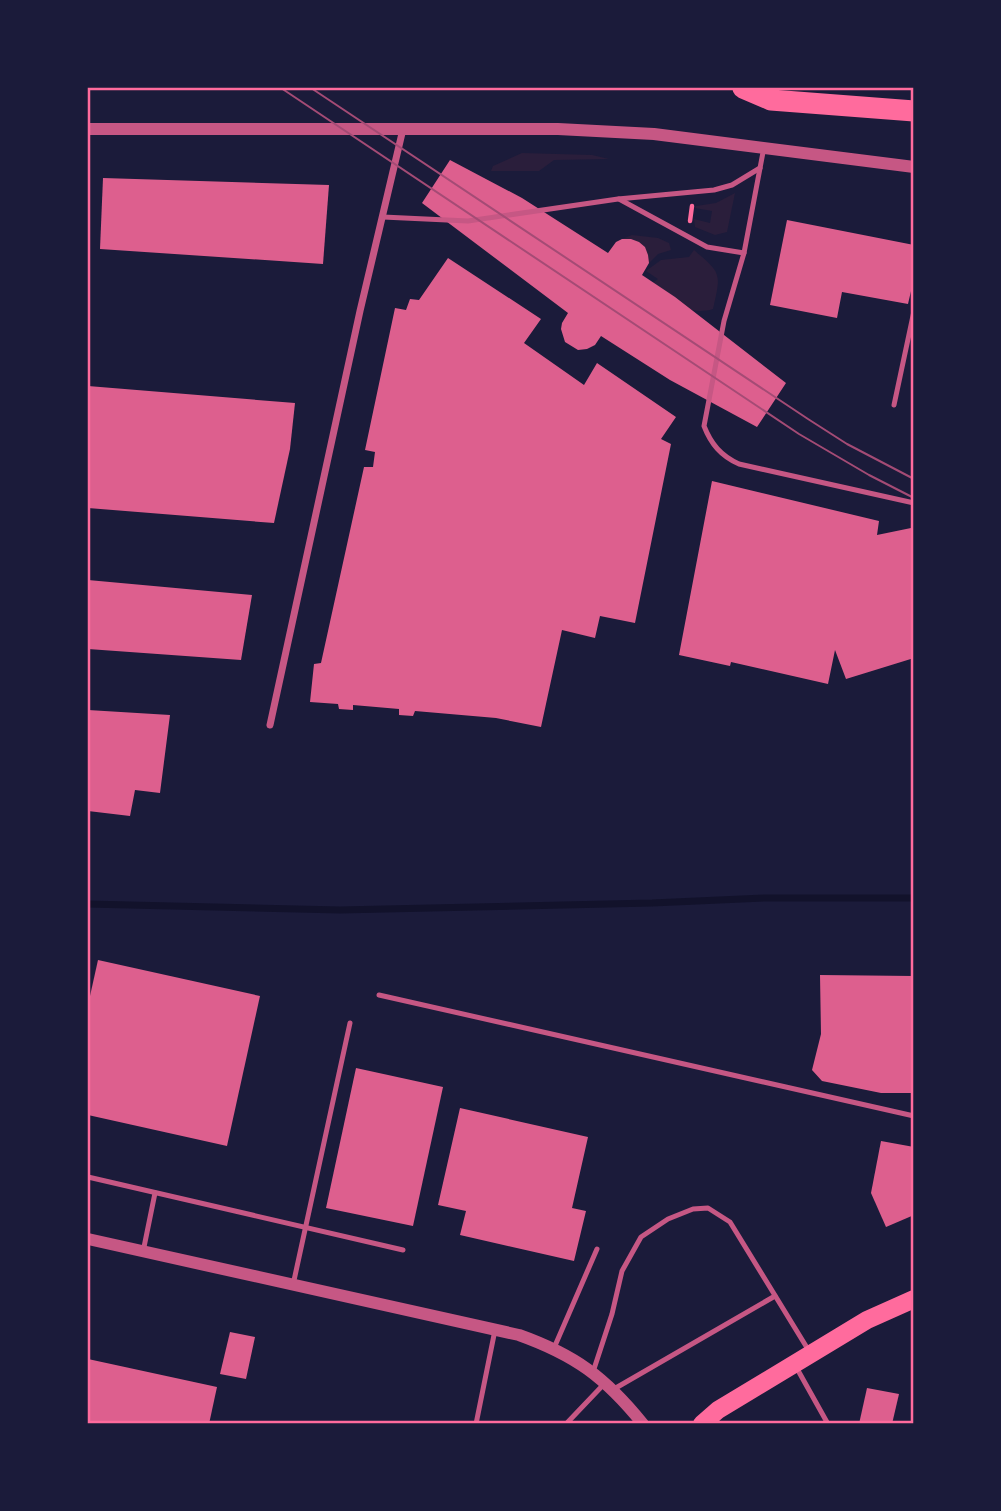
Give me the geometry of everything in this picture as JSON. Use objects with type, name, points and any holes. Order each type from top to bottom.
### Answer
[{"type":"highway","points":[[743,88],[771,100],[914,111]]},
{"type":"main road","points":[[702,1423],[718,1410],[867,1320],[914,1299]]},
{"type":"street","points":[[88,129],[558,129],[654,134],[914,167]]},
{"type":"street","points":[[270,725],[403,129]]},
{"type":"street","points":[[88,1239],[519,1335],[554,1348],[593,1371],[643,1423]]},
{"type":"lane","points":[[764,146],[744,253],[724,321],[704,426],[710,441],[720,453],[739,464],[914,503]]},
{"type":"lane","points":[[383,216],[468,221],[618,199],[713,190],[732,185],[760,168]]},
{"type":"lane","points":[[618,199],[707,247],[744,253]]},
{"type":"lane","points":[[894,405],[914,311]]},
{"type":"lane","points":[[379,995],[914,1116]]},
{"type":"lane","points":[[293,1285],[350,1023]]},
{"type":"lane","points":[[88,1177],[403,1250]]},
{"type":"lane","points":[[143,1252],[155,1193]]},
{"type":"lane","points":[[593,1371],[612,1314],[622,1272],[641,1237],[668,1219],[693,1209],[709,1208],[730,1222],[810,1354]]},
{"type":"lane","points":[[554,1348],[597,1249]]},
{"type":"lane","points":[[566,1423],[608,1387],[775,1296]]},
{"type":"lane","points":[[476,1423],[495,1330]]},
{"type":"lane","points":[[794,1364],[828,1423]]},
{"type":"path","points":[[690,221],[692,206]]},
{"type":"shaded area","points":[[522,153],[592,155],[609,159],[554,160],[539,171],[491,171],[493,166]]},
{"type":"shaded area","points":[[735,193],[727,232],[715,235],[695,227],[694,219],[710,223],[712,211],[695,208],[696,206],[716,203]]},
{"type":"shaded area","points":[[632,235],[658,238],[669,243],[671,250],[658,254],[649,263],[645,247],[631,239],[622,239]]},
{"type":"shaded area","points":[[694,250],[710,264],[717,275],[713,309],[687,309],[648,286],[658,279],[646,271],[661,260],[689,257]]},
{"type":"building","points":[[450,160],[522,198],[608,253],[616,242],[622,239],[631,239],[645,247],[649,263],[642,275],[675,297],[786,383],[757,427],[670,380],[601,336],[595,345],[587,349],[578,350],[565,342],[561,329],[568,313],[422,203]]},
{"type":"building","points":[[103,178],[329,185],[323,264],[100,249]]},
{"type":"building","points":[[787,220],[914,245],[914,278],[908,304],[842,292],[837,318],[770,305]]},
{"type":"building","points":[[448,258],[541,319],[524,343],[584,385],[597,363],[676,417],[661,439],[671,444],[635,623],[600,616],[595,638],[562,630],[541,727],[496,718],[415,711],[413,716],[399,715],[399,709],[353,705],[353,710],[339,709],[338,704],[310,702],[314,664],[321,663],[364,467],[373,467],[375,452],[365,450],[395,308],[406,310],[410,299],[419,300]]},
{"type":"building","points":[[88,386],[295,403],[290,449],[274,523],[88,508]]},
{"type":"building","points":[[712,481],[879,521],[877,535],[911,528],[914,546],[914,658],[846,679],[835,650],[828,684],[731,662],[730,666],[679,655]]},
{"type":"building","points":[[88,580],[252,595],[241,660],[88,649]]},
{"type":"building","points":[[88,710],[170,715],[160,793],[135,790],[130,816],[88,811]]},
{"type":"building","points":[[98,960],[260,996],[227,1146],[88,1115],[88,1005]]},
{"type":"building","points":[[820,975],[914,976],[914,1093],[881,1093],[822,1081],[812,1070],[821,1034]]},
{"type":"building","points":[[356,1068],[443,1087],[413,1226],[326,1208]]},
{"type":"building","points":[[460,1108],[588,1137],[572,1208],[586,1211],[574,1261],[460,1235],[466,1211],[438,1205]]},
{"type":"building","points":[[881,1141],[914,1147],[914,1215],[886,1227],[871,1193]]},
{"type":"building","points":[[230,1332],[255,1337],[246,1379],[220,1374]]},
{"type":"building","points":[[88,1359],[217,1387],[209,1424],[88,1424]]},
{"type":"building","points":[[867,1388],[899,1394],[892,1424],[859,1424]]},
{"type":"waterway","points":[[88,904],[340,910],[764,898],[914,898]]},
{"type":"tram line","points":[[281,88],[799,434],[914,498]]},
{"type":"tram line","points":[[311,88],[808,419],[847,444],[914,479]]}]
